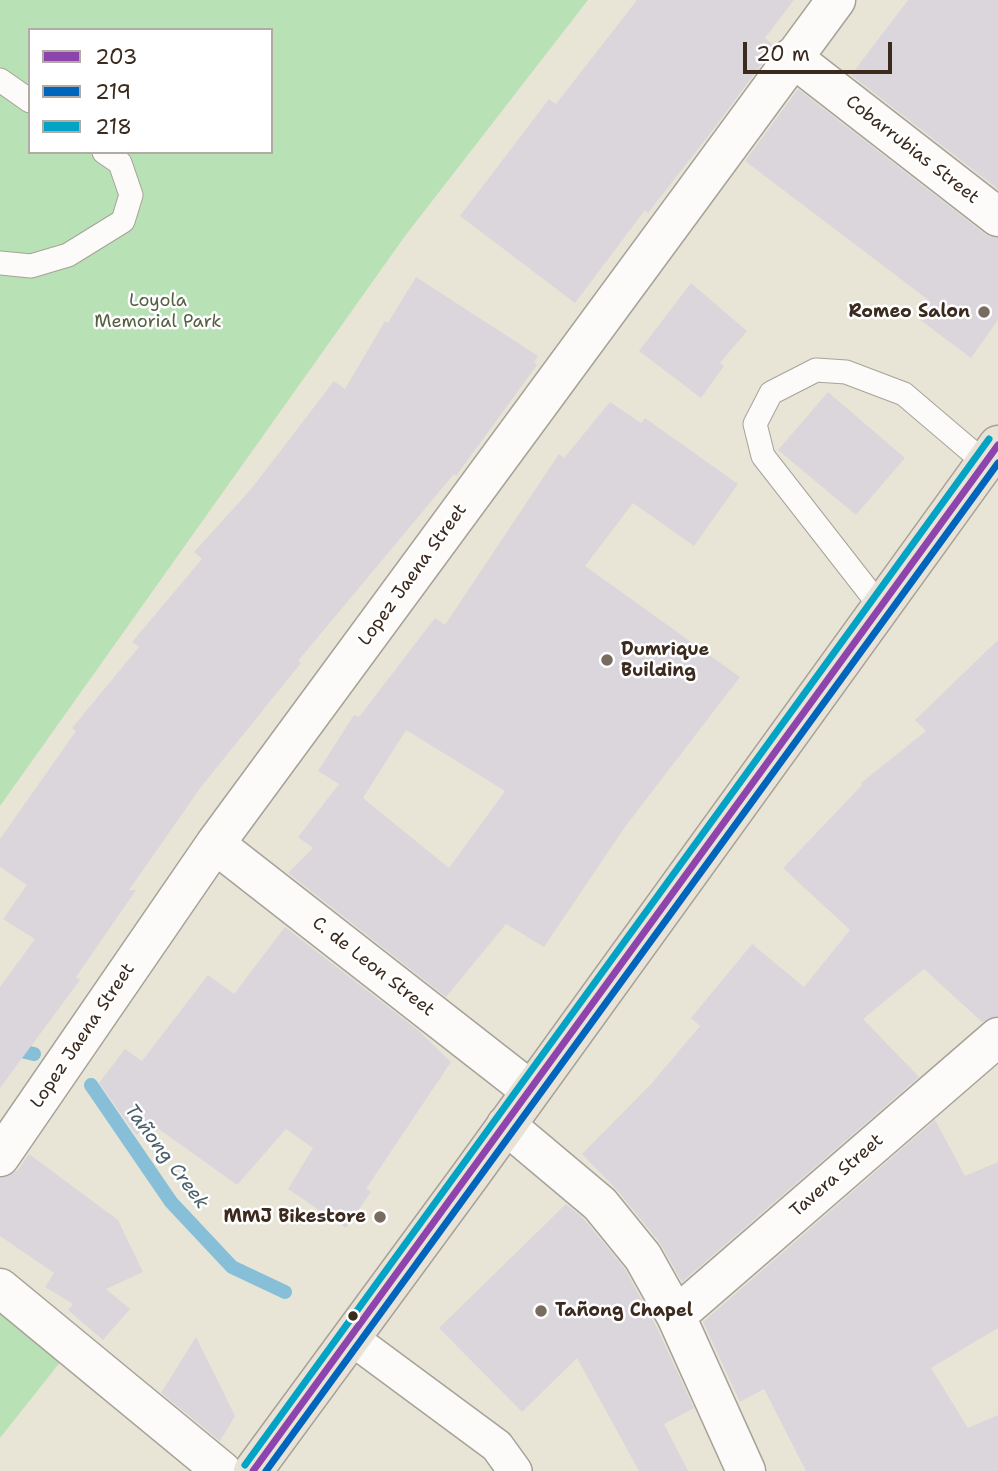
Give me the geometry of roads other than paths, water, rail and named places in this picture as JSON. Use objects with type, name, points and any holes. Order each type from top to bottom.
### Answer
[{"type":"main road","points":[[253,1471],[992,454]]},
{"type":"street","name":"Lopez Jaena Street","points":[[0,1157],[215,844],[836,0]]},
{"type":"street","name":"Cobarrubias Street","points":[[792,57],[998,217]]},
{"type":"street","name":"C. de Leon Street","points":[[215,844],[530,1090]]},
{"type":"street","name":"Tavera Street","points":[[676,1316],[998,1037]]},
{"type":"street","points":[[506,1125],[600,1204],[643,1257],[676,1316],[746,1471]]},
{"type":"street","points":[[0,1288],[222,1471]]},
{"type":"street","points":[[351,1338],[497,1446],[515,1471]]},
{"type":"lane","points":[[0,80],[28,100]]},
{"type":"lane","points":[[0,263],[31,266],[68,255],[123,221],[131,195],[120,163],[107,154]]},
{"type":"lane","points":[[880,606],[762,456],[755,424],[771,393],[816,370],[846,372],[904,394],[992,454]]},
{"type":"waterway","name":"Tañong Creek","points":[[0,1046],[34,1054]]},
{"type":"waterway","name":"Tañong Creek","points":[[91,1085],[171,1202],[232,1267],[285,1292]]},
{"type":"place","name":"Romeo Salon","points":[[984,312]]},
{"type":"place","name":"Dumrique Building","points":[[607,660]]},
{"type":"place","name":"MMJ Bikestore","points":[[380,1217]]},
{"type":"place","name":"Tañong Chapel","points":[[541,1311]]},
{"type":"park label","name":"Loyola Memorial Park","points":[[158,311]]}]
